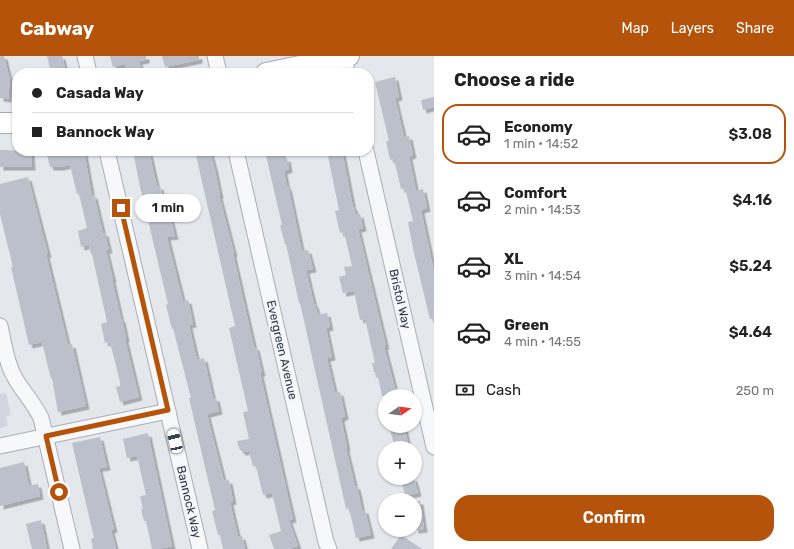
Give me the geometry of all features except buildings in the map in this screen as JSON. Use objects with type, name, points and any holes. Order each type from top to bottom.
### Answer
[{"type":"main road","points":[[299,68],[346,61]]},
{"type":"main road","points":[[0,123],[12,123]]},
{"type":"street","points":[[86,56],[88,68]]},
{"type":"street","points":[[215,56],[218,68]]},
{"type":"street","name":"Bannock Way","points":[[109,156],[200,549]]},
{"type":"street","name":"Evergreen Avenue","points":[[237,156],[324,534],[329,549]]},
{"type":"street","name":"Bristol Way","points":[[367,156],[434,447]]},
{"type":"street","points":[[0,326],[10,368],[15,378],[37,409],[41,418],[72,549]]},
{"type":"street","points":[[0,446],[168,410]]},
{"type":"shaded area","points":[[6,393],[11,415],[6,416],[8,426],[0,428],[0,394]]},
{"type":"route","points":[[59,492],[46,436],[168,410],[121,208]]}]
